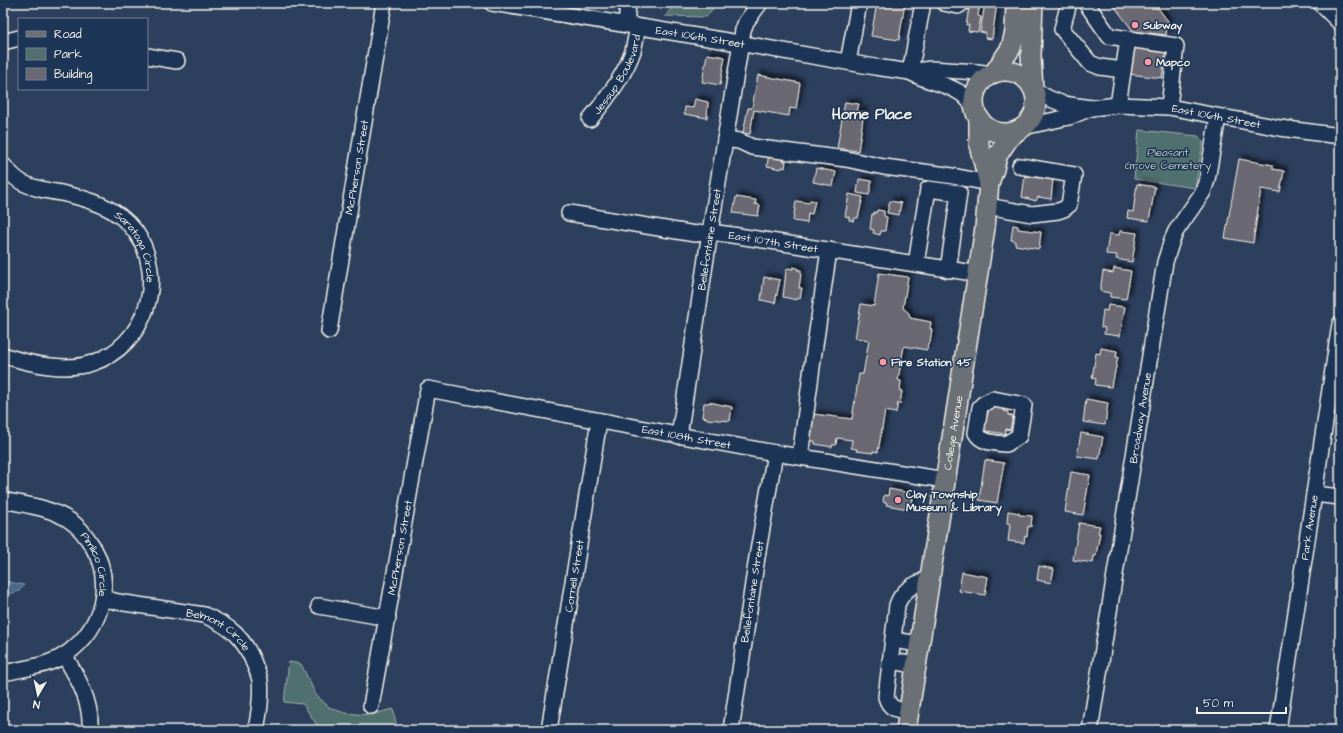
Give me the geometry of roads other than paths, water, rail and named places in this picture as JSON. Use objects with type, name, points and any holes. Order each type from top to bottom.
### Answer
[{"type":"main road","points":[[1016,3],[1015,32],[1012,48],[1006,58],[982,81],[976,91],[974,102],[977,113],[988,127],[996,131],[1010,132],[1021,128],[1030,120],[1035,111],[1036,100],[1033,89],[1031,56],[1033,3]]},
{"type":"main road","points":[[992,73],[1004,71],[1016,73],[1027,80],[1033,89]]},
{"type":"main road","name":"College Avenue","points":[[977,113],[979,145],[989,183]]},
{"type":"main road","name":"College Avenue","points":[[907,721],[978,274],[989,183],[997,156],[1009,138],[1021,128]]},
{"type":"street","name":"McPherson Street","points":[[329,331],[384,3]]},
{"type":"street","name":"East 106th Street","points":[[492,3],[910,72],[931,69],[992,73]]},
{"type":"street","name":"Jessup Boulevard","points":[[590,119],[610,93],[627,65],[633,50],[632,26],[628,3]]},
{"type":"street","points":[[741,43],[746,22],[760,3]]},
{"type":"street","points":[[848,62],[859,3]]},
{"type":"street","points":[[910,72],[923,3]]},
{"type":"street","points":[[944,3],[958,6],[962,3]]},
{"type":"street","points":[[1069,3],[1062,29],[1090,64],[1123,70]]},
{"type":"street","points":[[1086,3],[1109,36],[1176,46],[1169,107]]},
{"type":"street","points":[[1320,3],[1340,23]]},
{"type":"street","points":[[3,42],[18,38]]},
{"type":"street","points":[[1118,105],[1128,40]]},
{"type":"street","name":"Bellefontaine Street","points":[[679,436],[741,43]]},
{"type":"street","points":[[148,56],[177,61]]},
{"type":"street","name":"East 106th Street","points":[[910,72],[918,77],[963,94],[977,113]]},
{"type":"street","name":"East 106th Street","points":[[1033,89],[1057,102],[1091,108]]},
{"type":"street","name":"East 106th Street","points":[[1021,128],[1069,117],[1091,108],[1118,105],[1169,107],[1280,128],[1340,136]]},
{"type":"street","name":"Broadway Avenue","points":[[1090,730],[1165,262],[1176,231],[1200,198],[1205,187],[1218,117]]},
{"type":"street","points":[[725,139],[739,141],[752,147],[846,159],[884,168],[947,175],[989,183]]},
{"type":"street","name":"Saratoga Circle","points":[[3,165],[22,183],[36,189],[88,199],[108,207],[124,219],[135,232],[144,250],[149,266],[150,280],[147,305],[138,328],[123,346],[103,359],[79,366],[66,367],[16,360],[3,355]]},
{"type":"street","points":[[987,206],[1032,214],[1058,211],[1069,205],[1074,175],[1020,166]]},
{"type":"street","points":[[916,264],[928,188],[951,192],[959,194],[948,270]]},
{"type":"street","name":"East 107th Street","points":[[568,213],[695,234],[710,232],[978,274]]},
{"type":"street","points":[[800,457],[829,250]]},
{"type":"street","name":"Park Avenue","points":[[1278,730],[1340,324]]},
{"type":"street","name":"McPherson Street","points":[[371,706],[428,390]]},
{"type":"street","name":"East 108th Street","points":[[428,390],[775,453],[945,480]]},
{"type":"street","points":[[957,403],[997,405]]},
{"type":"street","name":"Cornell Street","points":[[549,730],[599,421]]},
{"type":"street","name":"Bellefontaine Street","points":[[731,730],[757,556],[775,453]]},
{"type":"street","points":[[1314,494],[1340,497]]},
{"type":"street","name":"Pimlico Circle","points":[[3,500],[45,508],[71,521],[90,541],[100,561],[104,586],[103,598],[95,622],[78,644],[64,655],[35,666],[3,673]]},
{"type":"street","points":[[907,721],[898,710],[888,704],[886,697],[895,616],[899,598],[916,583],[930,579]]},
{"type":"street","name":"Belmont Circle","points":[[103,598],[118,602],[204,615],[234,631],[247,648],[260,680],[260,701],[256,730]]},
{"type":"street","points":[[320,606],[388,618]]},
{"type":"street","points":[[892,640],[919,644]]},
{"type":"street","points":[[64,655],[73,669],[87,700],[90,711],[90,730]]},
{"type":"street","points":[[890,661],[916,665]]},
{"type":"water","points":[[3,581],[24,585],[19,591],[3,596]]},
{"type":"place","name":"Subway","points":[[1135,25]]},
{"type":"place","name":"Mapco","points":[[1148,62]]},
{"type":"place","name":"Fire Station 45","points":[[883,362]]},
{"type":"place","name":"Clay Township Museum & Library","points":[[898,500]]},
{"type":"district","name":"Home Place","points":[[872,114]]},
{"type":"park label","name":"Pleasant Grove Cemetery","points":[[1168,158]]}]
